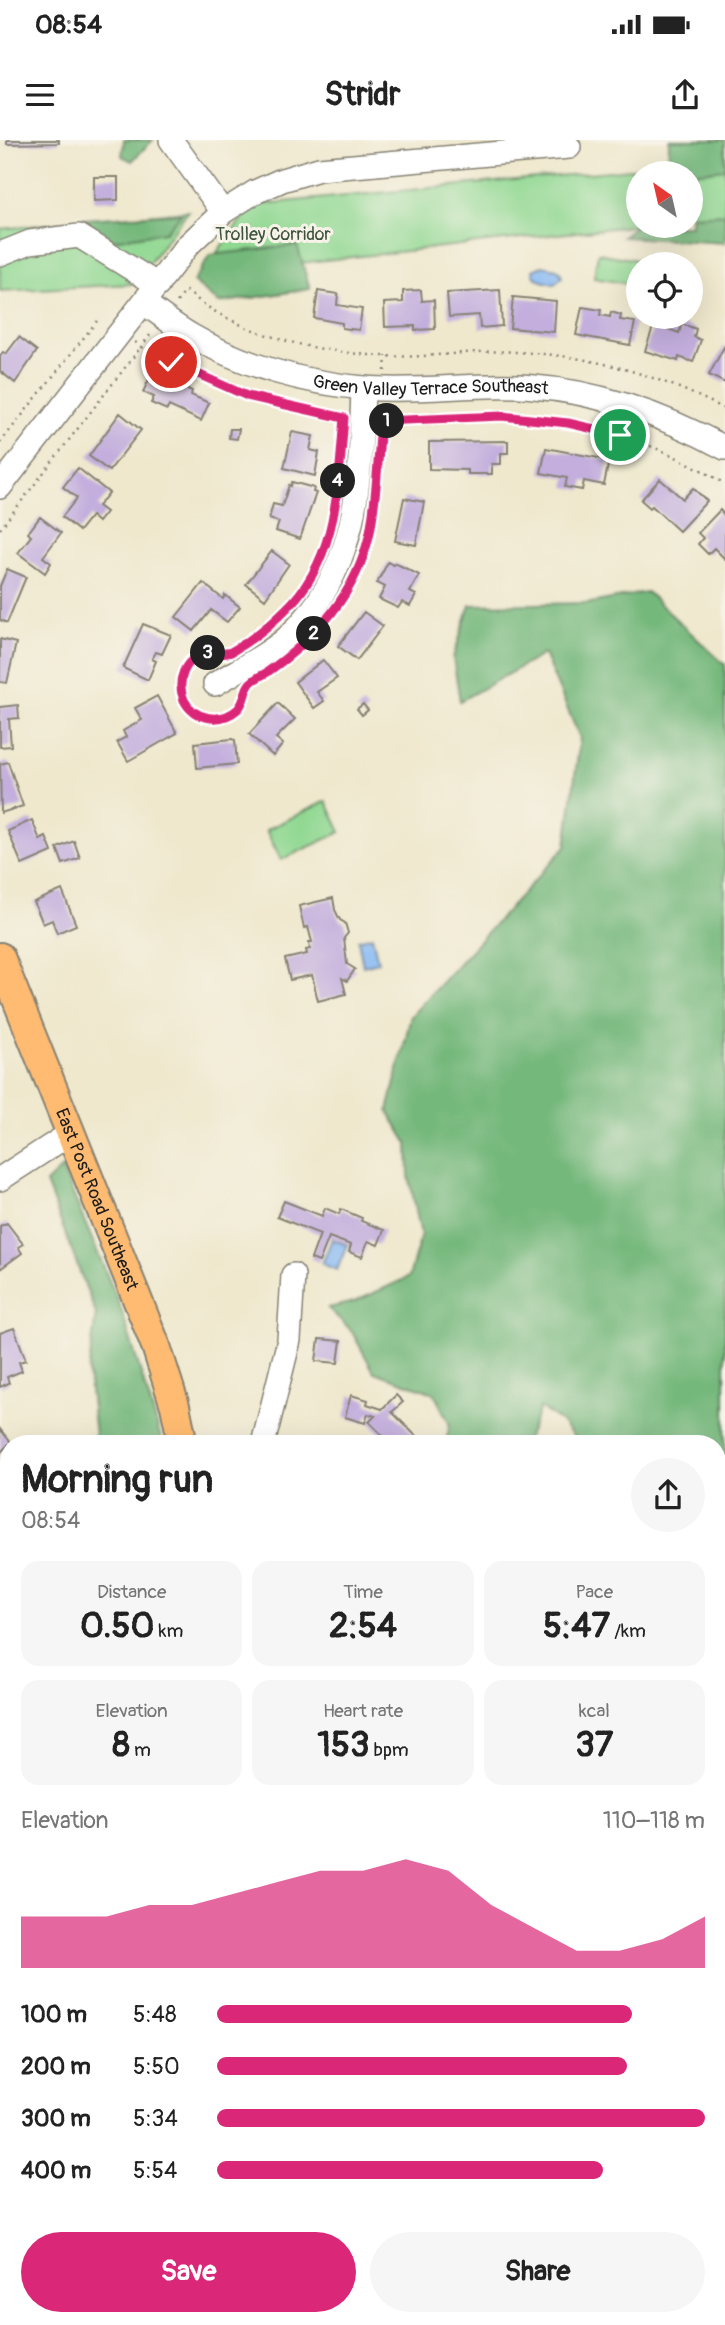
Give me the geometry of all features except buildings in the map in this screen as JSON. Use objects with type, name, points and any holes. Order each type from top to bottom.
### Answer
[{"type":"main road","name":"East Post Road Southeast","points":[[0,957],[156,1346],[181,1435]]},
{"type":"street","points":[[171,140],[223,212]]},
{"type":"street","points":[[4,471],[151,294],[188,244],[223,212],[282,180],[319,169],[569,147]]},
{"type":"street","name":"Green Valley Terrace Southeast","points":[[0,254],[30,242],[79,236],[151,294],[193,337],[255,365],[307,379],[363,388],[534,387],[573,393],[645,411],[725,448]]},
{"type":"street","points":[[215,684],[286,639],[321,600],[343,558],[355,500],[361,449],[363,388]]},
{"type":"street","points":[[0,1179],[71,1133]]},
{"type":"street","points":[[265,1435],[289,1340],[293,1275]]},
{"type":"path","points":[[174,305],[186,291],[215,312],[273,337],[333,350],[386,356],[484,351],[547,354],[626,368],[667,381],[725,409]]},
{"type":"path","points":[[0,443],[97,321]]},
{"type":"path","points":[[0,528],[141,347],[247,396],[344,418]]},
{"type":"path","points":[[385,374],[386,356]]},
{"type":"path","points":[[380,434],[381,421],[502,416],[568,423],[610,432],[648,445],[682,459],[725,484]]},
{"type":"path","points":[[248,686],[240,707],[229,715],[219,719],[202,717],[185,701],[181,676],[195,657],[217,652],[228,654],[287,609]]},
{"type":"green space","points":[[124,140],[153,140],[132,161],[122,156]]},
{"type":"green space","points":[[669,140],[725,140],[725,169],[704,171],[704,161],[668,161]]},
{"type":"green space","name":"Trolley Corridor","points":[[725,160],[725,215],[704,217],[704,162]]},
{"type":"green space","name":"Trolley Corridor","points":[[626,169],[626,226],[201,274],[252,205]]},
{"type":"green space","name":"Trolley Corridor","points":[[188,211],[134,284],[0,291],[0,229]]},
{"type":"green space","points":[[182,213],[165,232],[113,240],[83,219]]},
{"type":"green space","points":[[725,214],[725,243],[640,238],[704,238],[704,215]]},
{"type":"green space","points":[[297,245],[310,289],[219,303],[193,282],[210,255]]},
{"type":"green space","points":[[598,253],[626,258],[626,284],[594,278]]},
{"type":"green space","points":[[647,592],[725,665],[725,1435],[573,1435],[561,1422],[540,1408],[529,1435],[447,1435],[450,1425],[434,1393],[374,1372],[351,1330],[328,1308],[354,1302],[409,1277],[421,1235],[409,1176],[408,1144],[388,1111],[411,1016],[566,846],[580,738],[544,654],[460,701],[453,658],[470,605],[591,603]]},
{"type":"green space","points":[[326,801],[341,832],[281,860],[266,830]]},
{"type":"green space","points":[[62,1168],[120,1306],[160,1435],[95,1435],[88,1373],[96,1314],[46,1183]]},
{"type":"water","points":[[542,266],[557,269],[562,275],[561,279],[554,284],[537,279],[533,270]]},
{"type":"water","points":[[372,936],[378,962],[363,966],[358,940]]},
{"type":"water","points":[[332,1239],[347,1245],[337,1270],[322,1264]]},
{"type":"route","points":[[171,362],[268,403],[344,418],[335,510],[321,558],[309,582],[287,609],[267,626],[228,654],[205,654],[195,657],[187,665],[181,676],[181,688],[185,701],[202,717],[219,719],[240,707],[248,686],[311,638],[331,617],[347,591],[370,532],[381,421],[502,416],[568,423],[620,435]]}]
